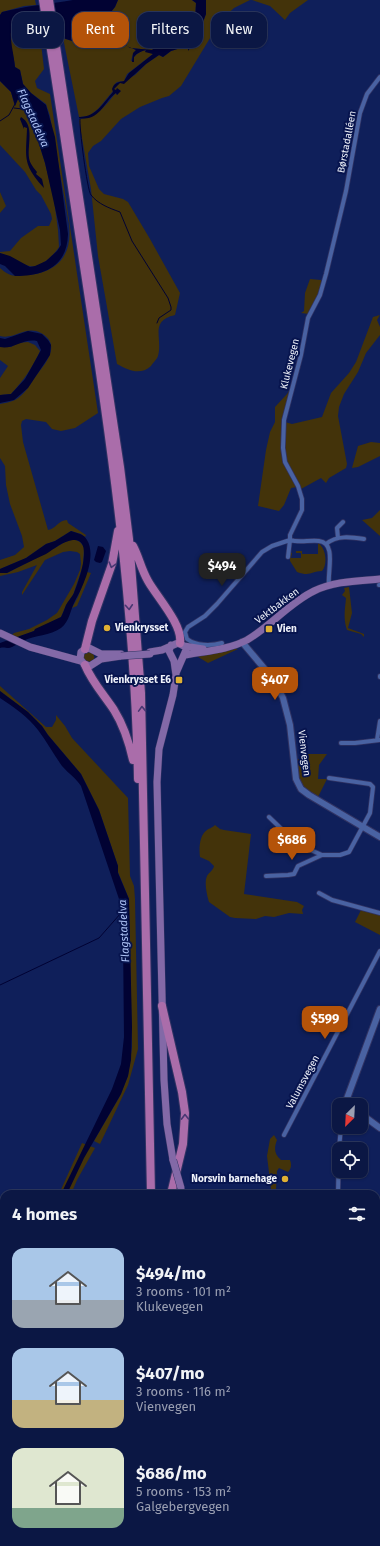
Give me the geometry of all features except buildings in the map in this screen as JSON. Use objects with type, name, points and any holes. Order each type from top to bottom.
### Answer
[{"type":"highway","points":[[43,0],[46,12]]},
{"type":"highway","points":[[49,0],[49,12]]},
{"type":"highway","points":[[53,48],[103,391],[119,512],[130,627],[138,772],[146,1190]]},
{"type":"highway","points":[[53,48],[110,395],[129,539],[137,626],[143,722],[151,1190]]},
{"type":"highway","points":[[83,651],[90,626],[112,564],[118,536],[119,512]]},
{"type":"highway","points":[[129,539],[135,548],[140,566],[147,580],[175,624],[180,636],[179,645]]},
{"type":"highway","points":[[83,663],[90,676],[120,720],[138,772]]},
{"type":"highway","points":[[162,1006],[182,1092],[185,1113],[183,1144],[172,1190]]},
{"type":"main road","name":"Vektbakken","points":[[183,656],[242,642],[260,631],[299,600],[313,591],[354,581],[380,583]]},
{"type":"main road","points":[[0,633],[40,650],[92,665],[96,661],[104,658],[121,655],[150,653],[172,656],[177,659],[183,656]]},
{"type":"main road","name":"Vienvegen","points":[[242,642],[274,680],[283,698],[290,725],[295,775],[299,786],[309,795],[380,837]]},
{"type":"main road","points":[[150,653],[179,645]]},
{"type":"main road","points":[[179,645],[186,650],[176,675],[174,691],[160,743],[157,768],[164,1095],[173,1160],[182,1190]]},
{"type":"main road","points":[[176,675],[170,649],[179,645]]},
{"type":"main road","name":"Vektbakken","points":[[179,645],[212,650]]},
{"type":"main road","points":[[64,656],[91,649],[101,654],[121,655]]},
{"type":"main road","points":[[83,651],[83,663]]},
{"type":"main road","points":[[96,652],[96,661]]},
{"type":"main road","points":[[349,1098],[355,1076],[380,1009]]},
{"type":"main road","points":[[368,1119],[380,1128]]},
{"type":"street","name":"Børstadalléen","points":[[346,191],[360,113],[367,94],[380,77]]},
{"type":"street","name":"Klukevegen","points":[[288,557],[290,534],[302,510],[302,499],[298,486],[285,462],[283,448],[284,420],[301,355],[308,318],[320,295],[346,191]]},
{"type":"street","points":[[338,538],[337,528],[343,522]]},
{"type":"street","points":[[326,544],[332,539],[338,538],[364,539]]},
{"type":"street","points":[[222,644],[207,645],[194,643],[187,639],[186,632],[188,627],[205,616],[222,599],[262,552],[272,546],[290,540],[296,542],[317,541],[326,544],[330,549],[328,576],[329,586]]},
{"type":"street","points":[[341,743],[379,740],[380,721]]},
{"type":"street","points":[[269,817],[298,844],[322,855],[340,855],[348,853],[363,827],[372,807],[373,787],[370,784],[329,778]]},
{"type":"street","points":[[294,874],[298,866],[322,855]]},
{"type":"street","points":[[266,876],[294,874],[299,876]]},
{"type":"street","points":[[319,893],[332,900],[380,913]]},
{"type":"street","name":"Valumsvegen","points":[[284,1135],[380,952]]},
{"type":"street","points":[[338,1178],[338,1190]]},
{"type":"shaded area","points":[[0,0],[35,0],[36,5],[24,6],[2,12],[0,15]]},
{"type":"shaded area","points":[[118,0],[192,0],[196,3],[196,12],[137,12],[137,48],[154,48],[152,50],[132,48],[136,50],[131,61],[134,61],[134,57],[144,50],[153,54],[127,74],[124,81],[117,82],[114,85],[113,91],[98,109],[89,116],[79,117],[64,38],[72,41],[72,48],[129,48],[129,12],[111,12]]},
{"type":"shaded area","points":[[206,0],[250,0],[234,8],[230,12],[211,12],[211,36],[181,86],[169,96],[140,107],[121,119],[101,141],[93,146],[88,153],[89,166],[99,189],[104,194],[123,199],[128,202],[180,293],[175,315],[162,321],[160,326],[157,358],[147,369],[143,371],[134,371],[117,364],[98,256],[91,189],[79,121],[80,119],[91,116],[99,111],[116,93],[117,95],[120,91],[114,91],[118,84],[135,75],[146,64],[159,55],[163,57],[171,51],[181,48],[188,48],[189,50],[190,48],[203,48],[203,22],[206,14]]},
{"type":"shaded area","points":[[252,0],[308,0],[290,13],[285,20],[270,6]]},
{"type":"shaded area","points":[[12,27],[12,48],[42,48],[44,69],[35,81],[37,88],[50,94],[98,413],[75,428],[61,431],[52,429],[46,422],[26,419],[22,421],[23,442],[48,530],[53,528],[61,521],[67,520],[68,523],[86,535],[85,537],[71,531],[55,541],[46,544],[26,558],[0,569],[0,560],[15,555],[24,547],[22,536],[10,504],[6,485],[5,466],[0,458],[0,404],[15,400],[24,393],[47,361],[50,355],[51,343],[41,333],[35,331],[25,331],[5,337],[0,336],[0,268],[6,273],[15,276],[36,274],[48,270],[61,261],[65,255],[70,233],[50,116],[46,104],[31,93],[23,84],[20,70],[15,67],[10,39]]},
{"type":"shaded area","points":[[0,81],[11,92],[15,106],[18,99],[34,128],[45,163],[54,200],[59,247],[46,261],[37,266],[22,264],[0,253],[10,251],[21,238],[38,226],[49,226],[52,219],[41,195],[36,190],[25,172],[0,145]]},
{"type":"shaded area","points":[[0,192],[6,206],[0,213]]},
{"type":"shaded area","points":[[310,279],[321,280],[322,282],[309,314],[301,313],[304,311],[305,293]]},
{"type":"shaded area","points":[[380,315],[377,320],[380,327],[380,335],[366,353],[358,372],[344,394],[339,407],[338,416],[347,464],[346,468],[329,478],[326,483],[321,478],[301,489],[287,462],[284,447],[285,422],[292,424],[322,417],[331,393],[349,373],[356,362],[373,317]]},
{"type":"shaded area","points":[[28,342],[35,345],[40,351],[34,363],[20,384],[11,394],[0,395],[0,378],[8,366],[0,360],[0,347],[11,347],[18,343]]},
{"type":"shaded area","points":[[290,389],[285,412],[283,455],[297,487],[291,488],[284,505],[279,511],[258,506],[266,450],[270,432],[275,422],[275,407]]},
{"type":"shaded area","points":[[371,442],[380,443],[380,456],[358,467],[352,468],[358,446]]},
{"type":"shaded area","points":[[380,510],[380,536],[362,520],[372,518]]},
{"type":"shaded area","points":[[74,539],[80,542],[84,547],[83,565],[73,595],[66,605],[61,617],[34,631],[15,638],[11,636],[14,633],[29,629],[47,620],[57,613],[74,584],[80,570],[80,554],[70,551],[63,552],[45,560],[22,595],[22,592],[37,565],[18,572],[0,576],[0,573],[7,573],[65,542]]},
{"type":"shaded area","points":[[318,543],[323,548],[325,556],[325,564],[322,571],[308,574],[297,572],[290,561],[290,552],[292,553],[291,558],[301,558],[301,553],[296,553],[296,551],[302,551],[302,554],[318,554]]},
{"type":"shaded area","points":[[87,572],[91,573],[77,606],[72,608],[78,597]]},
{"type":"shaded area","points":[[349,587],[352,613],[348,628],[364,634],[364,637],[361,634],[347,630],[345,618],[346,598],[342,595],[345,591],[344,588]]},
{"type":"shaded area","points":[[234,648],[238,649],[208,663],[195,655]]},
{"type":"shaded area","points":[[89,651],[93,655],[94,659],[88,663],[83,659],[84,653]]},
{"type":"shaded area","points":[[0,686],[46,727],[52,727],[56,720],[56,715],[72,738],[128,798],[130,876],[134,886],[135,899],[138,1049],[128,1085],[100,1144],[94,1141],[120,1096],[128,1076],[132,1047],[129,899],[118,872],[118,866],[99,810],[81,774],[42,726],[28,712],[0,691]]},
{"type":"shaded area","points":[[308,754],[327,754],[319,765],[318,779],[327,779],[317,799],[306,791],[300,783],[297,774],[295,761],[298,759],[304,760]]},
{"type":"shaded area","points":[[215,825],[224,830],[251,834],[244,894],[297,902],[304,906],[302,910],[303,914],[289,913],[274,917],[265,916],[256,919],[235,918],[230,917],[209,902],[206,889],[206,879],[214,866],[209,861],[200,857],[200,847],[204,832]]},
{"type":"shaded area","points":[[361,910],[380,915],[380,935],[355,922]]},
{"type":"shaded area","points":[[274,1135],[277,1140],[275,1148],[277,1155],[281,1160],[290,1160],[291,1165],[288,1172],[279,1168],[277,1171],[276,1190],[271,1189],[267,1156],[270,1139]]},
{"type":"shaded area","points":[[82,1143],[95,1148],[73,1190],[61,1190]]},
{"type":"water","name":"Flagstadelva","points":[[73,0],[118,0],[111,12],[72,12],[72,41],[64,38],[64,12],[12,12],[11,41],[15,67],[20,70],[23,84],[31,93],[46,105],[55,137],[68,234],[67,245],[63,254],[58,262],[52,267],[35,274],[15,276],[5,266],[0,264],[0,253],[10,256],[30,267],[46,261],[61,245],[60,230],[45,163],[34,128],[18,99],[15,106],[11,92],[0,81],[0,15],[2,12]]},
{"type":"water","points":[[192,0],[206,0],[206,14],[203,22],[203,12],[196,12],[196,3]]},
{"type":"water","points":[[132,48],[152,50],[154,48],[181,48],[171,51],[163,57],[159,55],[146,64],[124,84],[120,83],[114,89],[116,90],[117,88],[121,91],[117,95],[116,93],[97,114],[92,117],[79,118],[90,115],[99,109],[113,92],[112,89],[115,84],[124,81],[129,73],[153,54],[145,52],[146,50],[142,51],[134,57],[134,62],[132,62],[133,53],[136,50]]},
{"type":"water","points":[[21,117],[28,125],[30,136],[30,160],[32,166],[37,172],[36,174],[42,179],[44,188],[32,173],[27,160],[27,128],[24,127],[24,129],[20,119]]},
{"type":"water","points":[[28,331],[42,334],[48,340],[51,345],[50,355],[28,388],[14,400],[0,403],[0,395],[11,394],[25,379],[41,350],[37,341],[27,341],[9,347],[0,347],[0,338],[5,339]]},
{"type":"water","points":[[71,531],[86,538],[90,547],[90,563],[82,588],[73,604],[66,622],[61,628],[52,633],[28,639],[9,648],[0,648],[0,643],[34,631],[35,629],[61,617],[79,580],[83,562],[83,546],[80,541],[69,541],[7,573],[0,573],[0,569],[26,558],[46,544],[55,541]]},
{"type":"water","points":[[98,546],[103,547],[106,551],[102,562],[100,563],[94,560]]},
{"type":"water","name":"Flagstadelva","points":[[0,691],[28,712],[42,726],[81,774],[99,810],[118,866],[118,873],[129,899],[132,1027],[131,1060],[128,1076],[121,1094],[84,1158],[69,1190],[63,1190],[112,1089],[121,1064],[124,1037],[123,936],[120,902],[81,786],[62,766],[34,725],[20,712],[0,698]]},
{"type":"waterway","name":"Flagstadelva","points":[[0,121],[9,115],[15,104]]},
{"type":"waterway","name":"Flagstadelva","points":[[14,108],[22,109]]},
{"type":"waterway","points":[[80,119],[89,191],[91,195],[100,203],[120,212],[132,241],[168,298],[171,310],[159,318],[157,323]]},
{"type":"waterway","name":"Flagstadelva","points":[[0,985],[99,938],[121,913]]},
{"type":"place","name":"Vienkrysset","points":[[107,628]]},
{"type":"place","name":"Vien","points":[[269,629]]},
{"type":"place","name":"Vienkrysset E6","points":[[179,680]]},
{"type":"place","name":"Norsvin barnehage","points":[[285,1179]]}]
